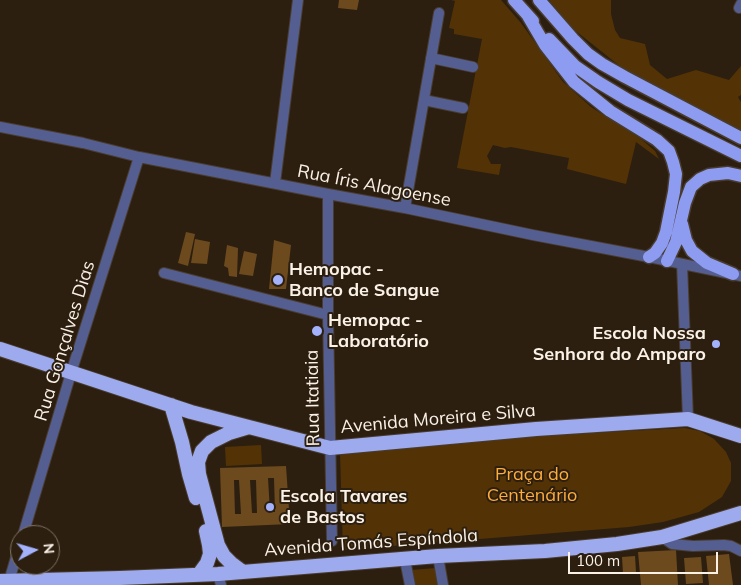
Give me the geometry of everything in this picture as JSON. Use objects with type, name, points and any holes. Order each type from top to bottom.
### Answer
[{"type":"highway","name":"Avenida Moreira e Silva","points":[[0,349],[171,405],[330,448],[536,428],[688,419],[741,436]]},
{"type":"highway","points":[[171,405],[209,545],[210,554],[198,574]]},
{"type":"highway","points":[[182,442],[195,446],[211,442],[250,426]]},
{"type":"highway","points":[[211,442],[202,451],[198,462],[208,511],[221,551],[231,564],[243,572]]},
{"type":"highway","name":"Avenida Tomás Espíndola","points":[[4,581],[198,574],[220,579],[243,572],[438,556],[554,550],[617,544],[662,537],[741,513]]},
{"type":"main road","points":[[514,0],[547,38],[575,66],[598,82],[628,100],[741,156]]},
{"type":"main road","points":[[539,0],[573,39],[588,54],[602,64],[741,138]]},
{"type":"main road","points":[[528,16],[545,45],[574,82],[610,111],[657,140],[669,151],[674,162],[676,174],[674,192],[662,243],[655,253],[649,257]]},
{"type":"main road","points":[[667,261],[676,242],[685,204],[692,187],[700,179],[709,175],[728,173],[741,176]]},
{"type":"main road","points":[[681,221],[686,240],[692,251],[707,263],[737,275]]},
{"type":"street","points":[[275,183],[298,0]]},
{"type":"street","points":[[405,208],[439,13]]},
{"type":"street","points":[[431,58],[473,67]]},
{"type":"street","points":[[424,100],[464,108]]},
{"type":"street","name":"Rua Íris Alagoense","points":[[0,127],[83,143],[139,157],[737,275]]},
{"type":"street","name":"Rua Gonçalves Dias","points":[[26,525],[71,373],[139,157]]},
{"type":"street","name":"Rua Itatiaia","points":[[328,194],[332,541]]},
{"type":"street","points":[[682,264],[688,419]]},
{"type":"street","points":[[164,273],[328,316]]},
{"type":"street","points":[[662,537],[672,544],[693,546],[724,545],[741,551]]},
{"type":"street","points":[[438,556],[443,585]]},
{"type":"street","points":[[405,560],[410,585]]},
{"type":"street","points":[[4,581],[10,567]]},
{"type":"green space","points":[[451,0],[501,0],[521,23],[563,82],[591,107],[641,139],[655,151],[659,159],[636,142],[626,184],[567,169],[569,158],[493,145],[487,156],[491,164],[501,164],[499,175],[457,168],[482,39],[454,34],[454,29],[449,28],[455,1]]},
{"type":"green space","points":[[549,0],[611,0],[611,14],[615,30],[620,38],[645,44],[650,65],[667,79],[696,70],[729,80],[741,66],[741,95],[738,97],[741,102],[741,130],[621,67],[572,28]]},
{"type":"green space","name":"Praça do Centenário","points":[[685,428],[700,431],[714,439],[726,452],[731,463],[731,481],[722,497],[699,512],[663,522],[629,527],[343,550],[340,453],[534,436]]},
{"type":"green space","points":[[261,445],[262,464],[226,466],[225,447]]},
{"type":"green space","points":[[436,568],[439,585],[414,585],[411,570]]},
{"type":"building","points":[[339,0],[359,0],[357,10],[338,8]]},
{"type":"building","points":[[186,232],[195,234],[188,266],[178,263]]},
{"type":"building","points":[[195,239],[210,242],[207,264],[191,263]]},
{"type":"building","points":[[274,240],[291,245],[286,289],[269,289]]},
{"type":"building","points":[[227,245],[238,248],[237,277],[229,276],[228,268],[224,266]]},
{"type":"building","points":[[244,251],[257,254],[253,276],[239,274]]},
{"type":"building","points":[[286,466],[290,524],[222,527],[220,468]],"holes":[[[268,478],[274,478],[275,512],[270,512]],[[234,480],[239,480],[241,514],[235,514]],[[250,480],[256,480],[257,513],[252,513]]]},
{"type":"building","points":[[676,550],[678,585],[641,585],[638,552]]},
{"type":"building","points":[[729,554],[733,585],[709,585],[706,556]]},
{"type":"building","points":[[635,556],[636,572],[623,573],[622,557]]},
{"type":"building","points":[[701,557],[703,583],[686,584],[684,558]]},
{"type":"place","name":"Hemopac - Banco de Sangue","points":[[278,280]]},
{"type":"place","name":"Hemopac - Laboratório","points":[[317,331]]},
{"type":"place","name":"Escola Nossa Senhora do Amparo","points":[[716,344]]},
{"type":"place","name":"Escola Tavares de Bastos","points":[[270,507]]}]
